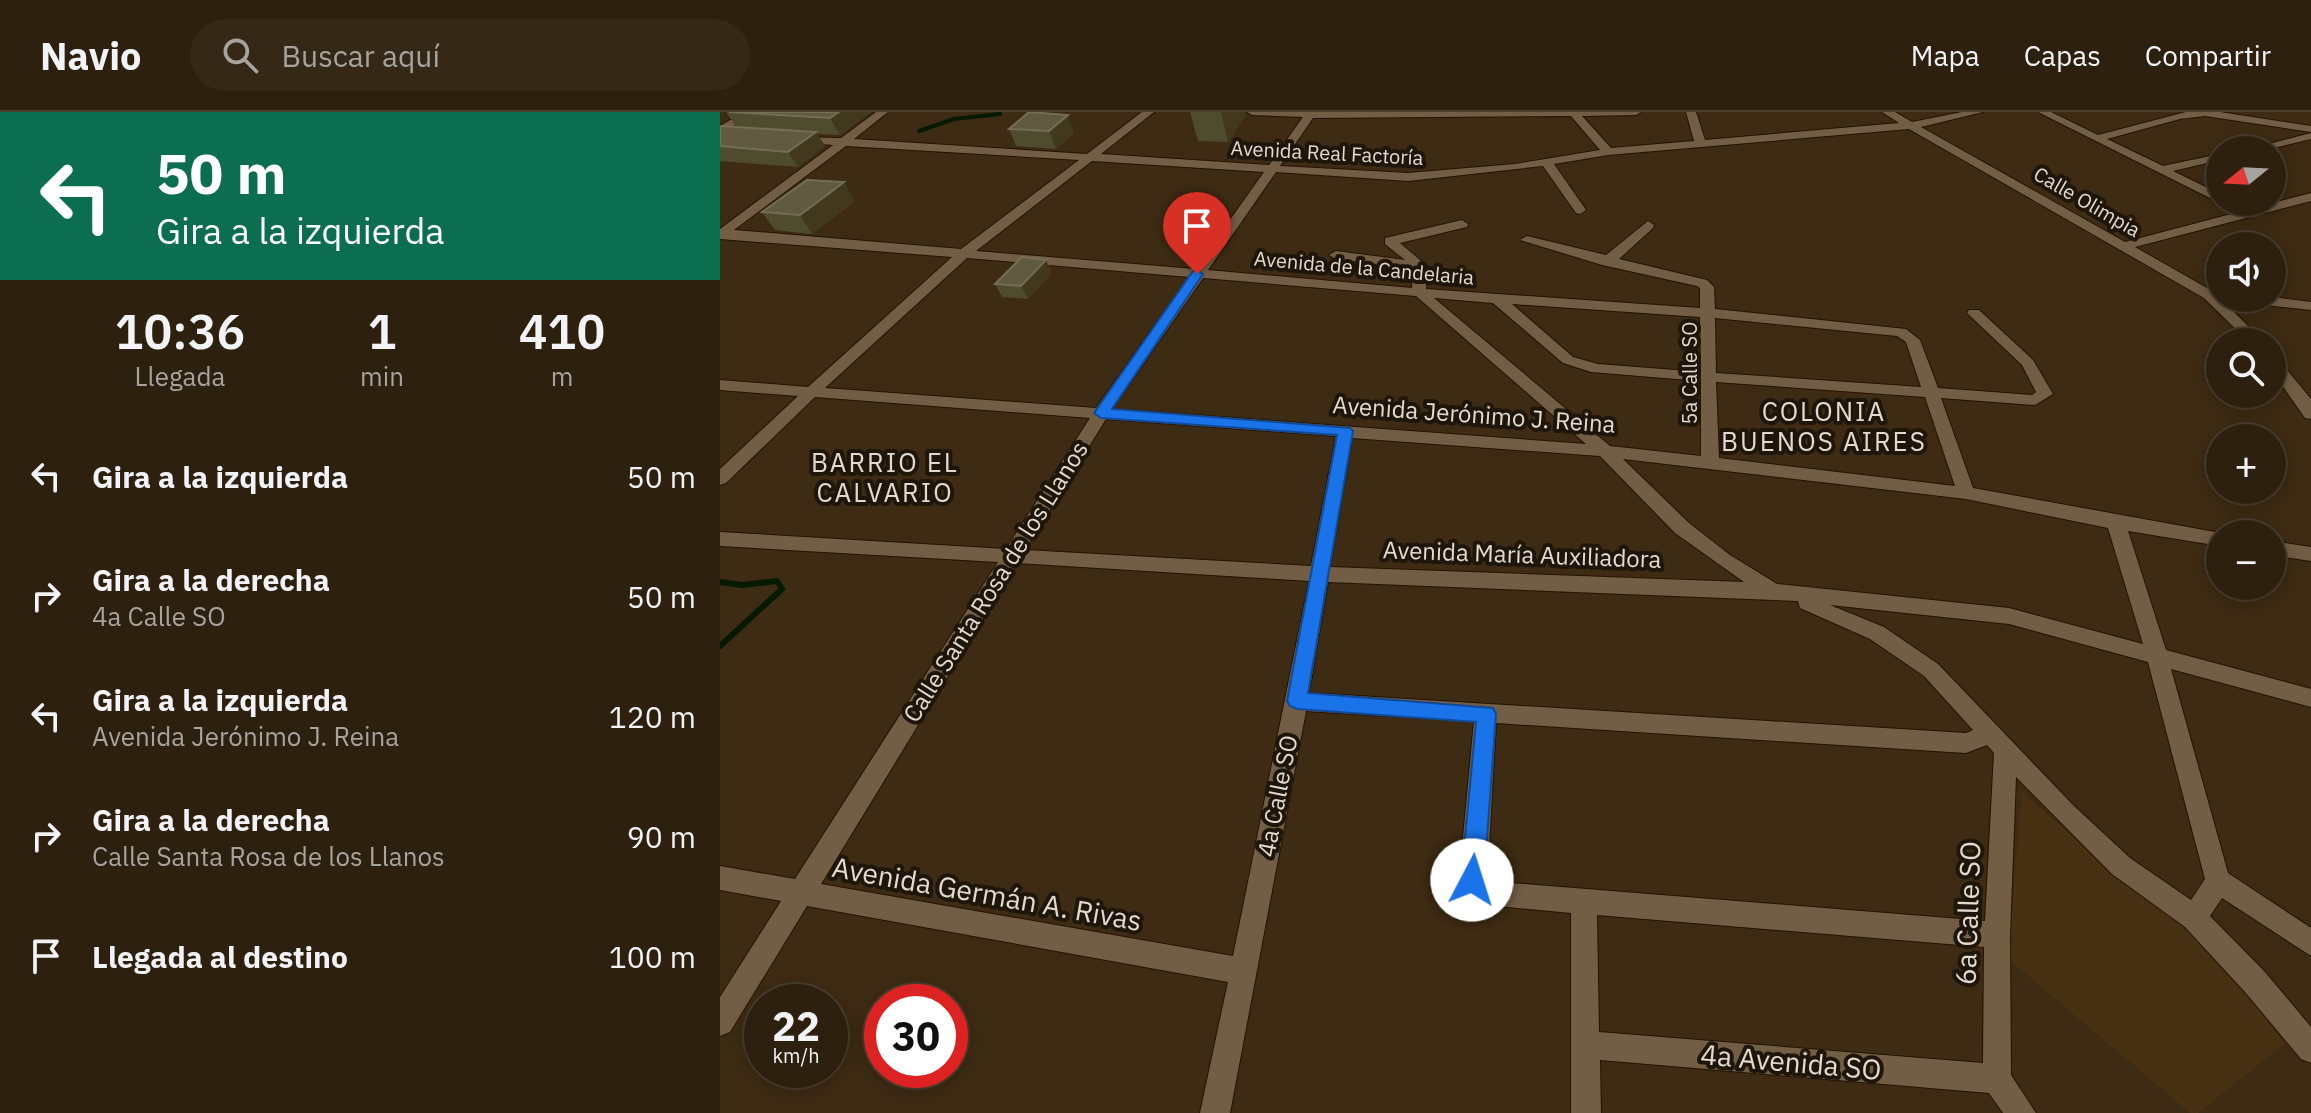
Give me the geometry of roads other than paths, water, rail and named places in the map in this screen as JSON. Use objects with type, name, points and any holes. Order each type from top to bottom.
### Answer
[{"type":"street","points":[[720,133],[752,112]]},
{"type":"street","points":[[721,233],[883,112]]},
{"type":"street","points":[[720,479],[867,339],[962,255],[1065,183],[1090,158],[1149,112]]},
{"type":"street","points":[[1252,112],[1636,112]]},
{"type":"street","points":[[1691,112],[1701,144]]},
{"type":"street","name":"Calle Olimpia","points":[[1887,112],[2206,291]]},
{"type":"street","name":"Avenida Real Factoría","points":[[782,138],[1145,164],[1408,177],[1547,163],[1608,152],[1914,125],[1978,112]]},
{"type":"street","points":[[2043,112],[2206,192]]},
{"type":"street","name":"Calle Santa Rosa de los Llanos","points":[[720,1022],[1101,413],[1312,113]]},
{"type":"street","points":[[1573,113],[1608,152]]},
{"type":"street","points":[[2098,138],[2179,116],[2205,113],[2311,129]]},
{"type":"street","points":[[720,133],[735,135]]},
{"type":"street","points":[[2286,142],[2311,136]]},
{"type":"street","points":[[2163,170],[2206,160]]},
{"type":"street","points":[[1547,163],[1580,210]]},
{"type":"street","points":[[2286,204],[2311,197]]},
{"type":"street","points":[[2124,246],[2240,216]]},
{"type":"street","points":[[1369,259],[1390,241],[1462,224]]},
{"type":"street","points":[[1527,240],[1607,262],[1648,225]]},
{"type":"street","name":"Avenida de la Candelaria","points":[[721,233],[1497,299],[1710,313],[1901,332],[1909,336],[1930,392]]},
{"type":"street","points":[[1390,241],[1420,266]]},
{"type":"street","points":[[1336,255],[1420,266]]},
{"type":"street","name":"5a Calle SO","points":[[1607,262],[1705,285],[1710,313],[1710,461]]},
{"type":"street","points":[[1420,266],[1419,292],[1605,451],[1682,528],[1723,560],[1774,591],[1841,615],[1905,650],[1931,670],[2066,814],[2121,866],[2194,918],[2255,982],[2311,1049]]},
{"type":"street","points":[[1497,299],[1568,360],[1579,365],[1710,378],[2035,400],[2045,394],[2028,363],[1974,313]]},
{"type":"street","points":[[2286,303],[2311,306]]},
{"type":"street","name":"Calle Olimpia","points":[[2230,312],[2244,328]]},
{"type":"street","points":[[2286,380],[2311,414]]},
{"type":"street","name":"Avenida Jerónimo J. Reina","points":[[720,385],[1710,461],[1966,493],[2116,523],[2206,537]]},
{"type":"street","points":[[1930,392],[1966,493]]},
{"type":"street","name":"4a Calle SO","points":[[1215,1113],[1297,701],[1345,431]]},
{"type":"street","points":[[2116,523],[2157,655],[2218,881],[2311,943]]},
{"type":"street","name":"Avenida María Auxiliadora","points":[[720,539],[1320,574],[1774,591],[2009,616],[2311,698]]},
{"type":"street","points":[[2286,550],[2311,554]]},
{"type":"street","points":[[1297,701],[1966,743],[1997,739]]},
{"type":"street","points":[[1486,714],[1472,880],[1477,889],[1486,893],[1997,935]]},
{"type":"street","name":"6a Calle SO","points":[[1997,739],[1997,1079]]},
{"type":"street","name":"Avenida Germán A. Rivas","points":[[720,878],[1243,971]]},
{"type":"street","points":[[2194,918],[2218,881]]},
{"type":"street","points":[[1584,902],[1586,1113]]},
{"type":"street","name":"4a Avenida SO","points":[[1584,1045],[1997,1079]]},
{"type":"street","points":[[1997,1079],[2021,1113]]},
{"type":"waterway","points":[[919,131],[954,119],[1000,114]]},
{"type":"waterway","points":[[720,582],[742,585],[777,581],[782,589],[720,646]]},
{"type":"district","name":"COLONIA BUENOS AIRES","points":[[1824,427]]},
{"type":"district","name":"BARRIO EL CALVARIO","points":[[885,478]]}]
